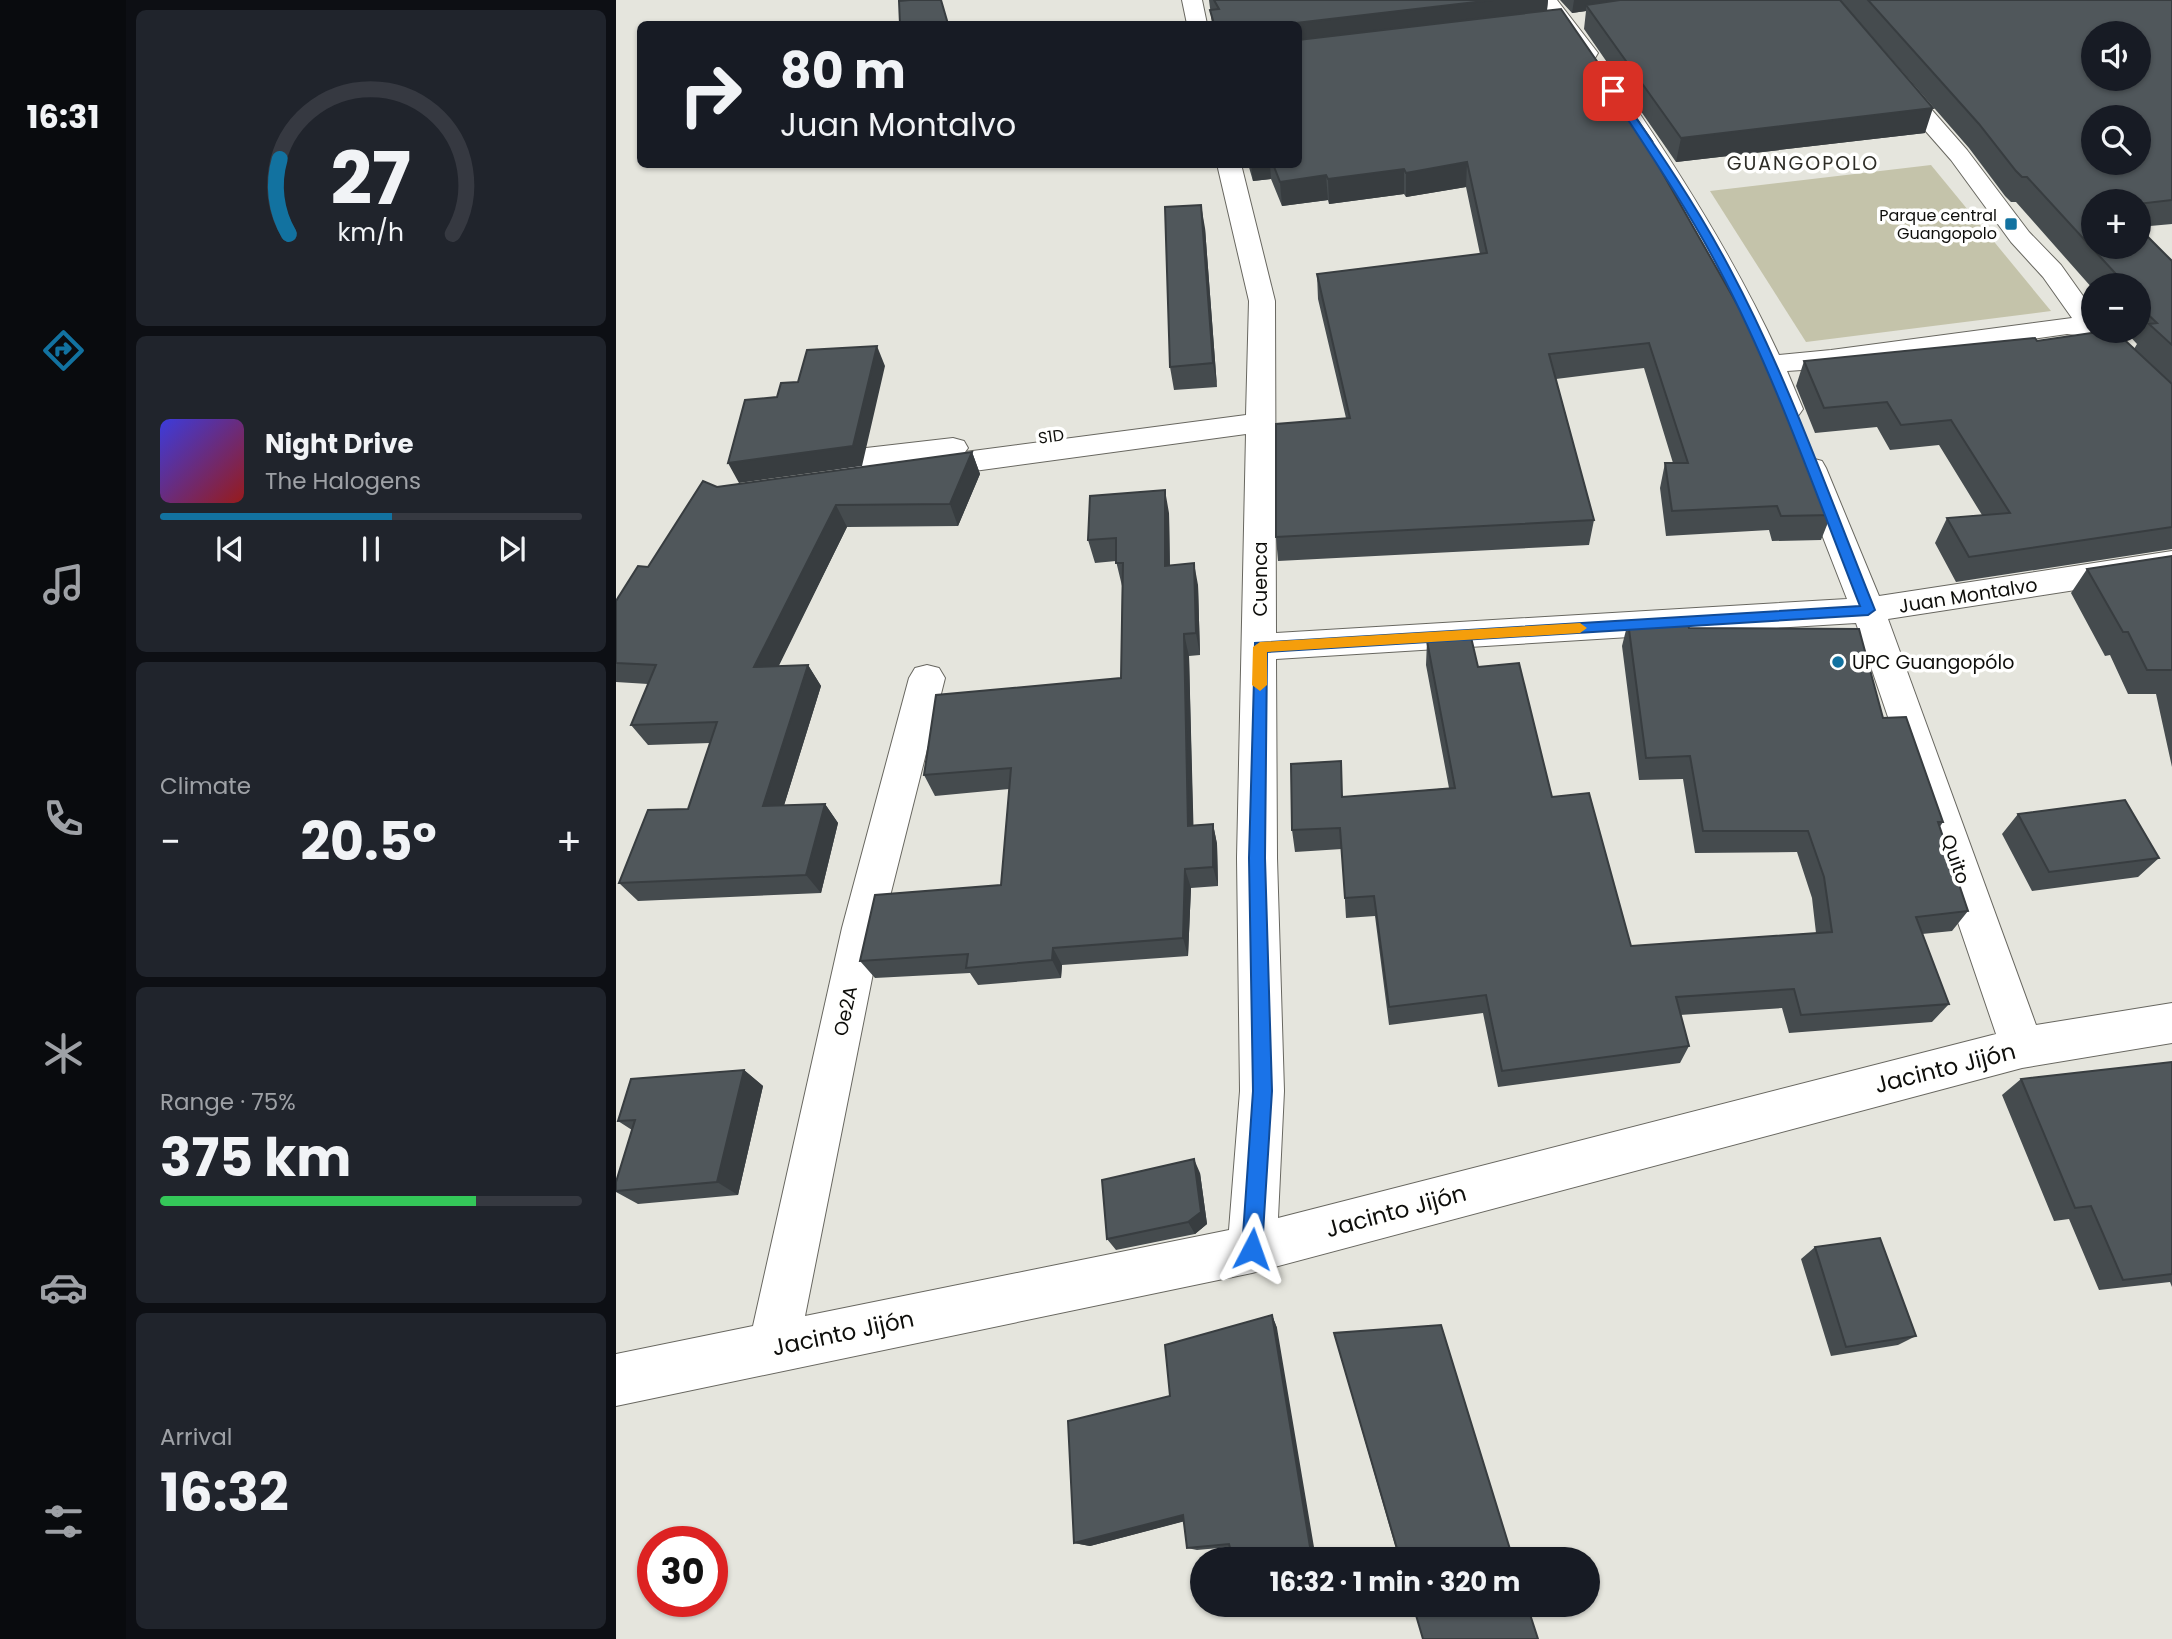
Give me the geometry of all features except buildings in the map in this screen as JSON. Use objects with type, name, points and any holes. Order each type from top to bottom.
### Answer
[{"type":"street","points":[[1192,0],[1196,21]]},
{"type":"street","name":"Quito","points":[[1561,17],[1680,190],[1724,268],[1770,364],[1868,610],[2022,1048]]},
{"type":"street","points":[[1879,63],[1959,155],[2020,237],[2052,271],[2081,310]]},
{"type":"street","name":"Cuenca","points":[[1230,168],[1262,301],[1257,858],[1262,1091],[1252,1249]]},
{"type":"street","points":[[1770,364],[1831,359],[2055,327],[2081,331]]},
{"type":"street","points":[[833,472],[1261,415]]},
{"type":"street","name":"Juan Montalvo","points":[[1260,647],[1868,610],[2172,563]]},
{"type":"street","name":"Oe2A","points":[[774,1346],[862,928],[927,678]]},
{"type":"street","name":"Jacinto Jijón","points":[[616,1380],[1252,1249],[2022,1048],[2172,1023]]},
{"type":"green space","points":[[1931,165],[2051,311],[1806,342],[1710,191]]},
{"type":"slow traffic","points":[[1260,685],[1260,647],[1580,628]]},
{"type":"place","name":"Parque central Guangopolo","points":[[2011,224]]},
{"type":"place","name":"UPC Guangopólo","points":[[1838,662]]},
{"type":"district","name":"GUANGOPOLO","points":[[1803,163]]},
{"type":"route","points":[[1252,1249],[1262,1091],[1257,858],[1260,647],[1868,610],[1770,364],[1724,268],[1675,183],[1613,91]]}]
